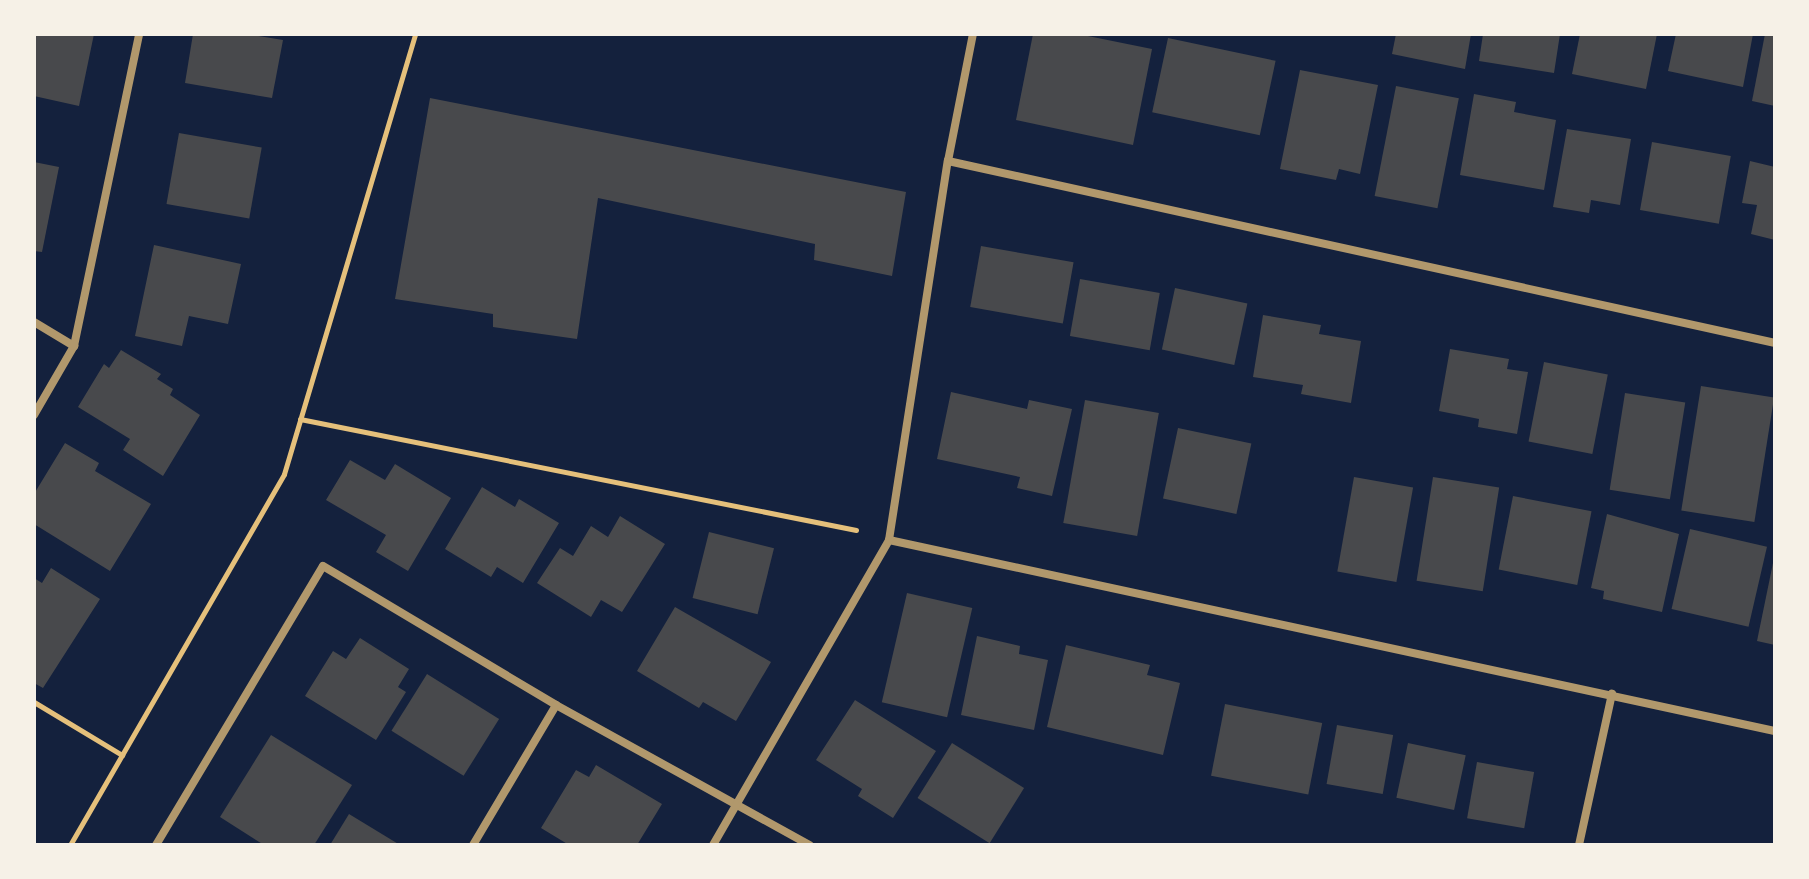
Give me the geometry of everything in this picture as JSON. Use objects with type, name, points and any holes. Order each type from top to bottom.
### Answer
[{"type":"street","points":[[34,415],[74,346],[139,34]]},
{"type":"street","points":[[713,845],[889,540],[948,161],[973,34]]},
{"type":"street","points":[[948,161],[1775,343]]},
{"type":"street","points":[[34,322],[74,346]]},
{"type":"street","points":[[889,540],[1775,731]]},
{"type":"street","points":[[156,845],[323,566],[556,705],[810,845]]},
{"type":"street","points":[[1579,845],[1612,694]]},
{"type":"street","points":[[473,845],[556,705]]},
{"type":"path","points":[[70,845],[284,474],[415,34]]},
{"type":"path","points":[[300,419],[846,527],[889,540]]},
{"type":"path","points":[[34,702],[122,755]]},
{"type":"building","points":[[34,34],[94,34],[79,106],[34,96]]},
{"type":"building","points":[[193,34],[246,34],[283,40],[272,98],[185,83]]},
{"type":"building","points":[[1033,34],[1078,34],[1152,49],[1133,145],[1016,120]]},
{"type":"building","points":[[1396,34],[1471,34],[1465,69],[1392,54]]},
{"type":"building","points":[[1483,34],[1560,34],[1554,73],[1479,61]]},
{"type":"building","points":[[1580,34],[1657,34],[1646,89],[1572,74]]},
{"type":"building","points":[[1676,34],[1753,34],[1743,87],[1668,71]]},
{"type":"building","points":[[1765,34],[1775,34],[1775,106],[1752,101]]},
{"type":"building","points":[[1168,38],[1276,61],[1260,135],[1152,112]]},
{"type":"building","points":[[1300,70],[1378,85],[1360,174],[1339,169],[1336,180],[1280,169]]},
{"type":"building","points":[[1396,86],[1459,98],[1437,208],[1375,196]]},
{"type":"building","points":[[1474,94],[1516,102],[1514,112],[1556,120],[1544,190],[1460,175]]},
{"type":"building","points":[[430,98],[906,192],[892,276],[814,260],[815,244],[598,198],[577,339],[493,327],[493,314],[395,299]]},
{"type":"building","points":[[1567,129],[1631,139],[1620,205],[1591,200],[1589,213],[1553,207]]},
{"type":"building","points":[[179,133],[262,148],[249,218],[166,204]]},
{"type":"building","points":[[1652,142],[1731,156],[1719,224],[1640,210]]},
{"type":"building","points":[[1750,161],[1775,167],[1775,240],[1751,234],[1757,205],[1742,203]]},
{"type":"building","points":[[34,162],[59,167],[42,252],[34,251]]},
{"type":"building","points":[[154,245],[241,264],[228,324],[189,316],[182,346],[135,336]]},
{"type":"building","points":[[981,246],[1074,262],[1063,323],[970,307]]},
{"type":"building","points":[[1080,279],[1160,293],[1150,350],[1070,336]]},
{"type":"building","points":[[1175,288],[1247,303],[1234,365],[1162,350]]},
{"type":"building","points":[[1263,315],[1321,325],[1319,334],[1361,341],[1351,403],[1301,394],[1303,385],[1253,377]]},
{"type":"building","points":[[1450,349],[1509,359],[1507,369],[1528,372],[1517,434],[1478,427],[1479,419],[1439,411]]},
{"type":"building","points":[[121,350],[161,374],[157,379],[173,389],[170,395],[200,415],[163,476],[123,450],[130,439],[78,407],[104,364],[109,368]]},
{"type":"building","points":[[1544,362],[1608,374],[1592,454],[1529,442]]},
{"type":"building","points":[[1701,386],[1774,398],[1754,522],[1681,510]]},
{"type":"building","points":[[951,392],[1027,409],[1029,400],[1072,409],[1052,496],[1017,488],[1020,477],[937,459]]},
{"type":"building","points":[[1625,393],[1685,403],[1670,499],[1610,490]]},
{"type":"building","points":[[1085,400],[1159,413],[1137,536],[1063,523]]},
{"type":"building","points":[[1178,428],[1251,444],[1236,514],[1163,498]]},
{"type":"building","points":[[65,443],[99,463],[95,471],[151,504],[110,571],[34,524],[34,494]]},
{"type":"building","points":[[350,460],[385,480],[395,464],[451,498],[408,571],[376,552],[386,535],[326,500]]},
{"type":"building","points":[[1354,477],[1413,487],[1396,582],[1337,572]]},
{"type":"building","points":[[1433,477],[1499,487],[1483,591],[1417,581]]},
{"type":"building","points":[[482,487],[515,507],[519,499],[559,523],[523,583],[497,567],[491,577],[445,549]]},
{"type":"building","points":[[1513,496],[1592,511],[1577,585],[1499,570]]},
{"type":"building","points":[[1607,514],[1679,534],[1662,612],[1603,599],[1604,591],[1591,588]]},
{"type":"building","points":[[620,516],[665,544],[622,612],[601,600],[591,617],[537,583],[560,548],[573,556],[591,526],[608,537]]},
{"type":"building","points":[[1690,529],[1767,547],[1749,627],[1672,609]]},
{"type":"building","points":[[709,532],[774,548],[758,614],[693,598]]},
{"type":"building","points":[[1775,558],[1775,645],[1757,641]]},
{"type":"building","points":[[51,568],[100,599],[43,688],[34,683],[34,578],[42,583]]},
{"type":"building","points":[[907,593],[972,608],[947,717],[882,702]]},
{"type":"building","points":[[675,607],[771,662],[736,721],[703,702],[699,708],[637,671]]},
{"type":"building","points":[[977,636],[1020,646],[1019,654],[1048,660],[1034,730],[961,715]]},
{"type":"building","points":[[360,638],[409,669],[398,687],[406,692],[376,740],[305,696],[333,651],[346,659]]},
{"type":"building","points":[[1066,645],[1150,665],[1147,675],[1180,683],[1163,755],[1047,727]]},
{"type":"building","points":[[427,674],[499,719],[464,776],[391,731]]},
{"type":"building","points":[[855,700],[936,751],[893,818],[858,796],[862,789],[816,760]]},
{"type":"building","points":[[1225,704],[1322,723],[1308,795],[1211,776]]},
{"type":"building","points":[[1337,725],[1393,735],[1383,794],[1327,784]]},
{"type":"building","points":[[271,735],[352,785],[314,845],[264,845],[220,817]]},
{"type":"building","points":[[952,743],[1024,788],[990,843],[918,798]]},
{"type":"building","points":[[1408,743],[1466,755],[1454,810],[1396,798]]},
{"type":"building","points":[[1477,762],[1534,772],[1524,828],[1467,818]]},
{"type":"building","points":[[596,765],[662,804],[637,845],[569,845],[541,828],[576,770],[589,777]]},
{"type":"building","points":[[349,814],[400,845],[330,845]]}]
